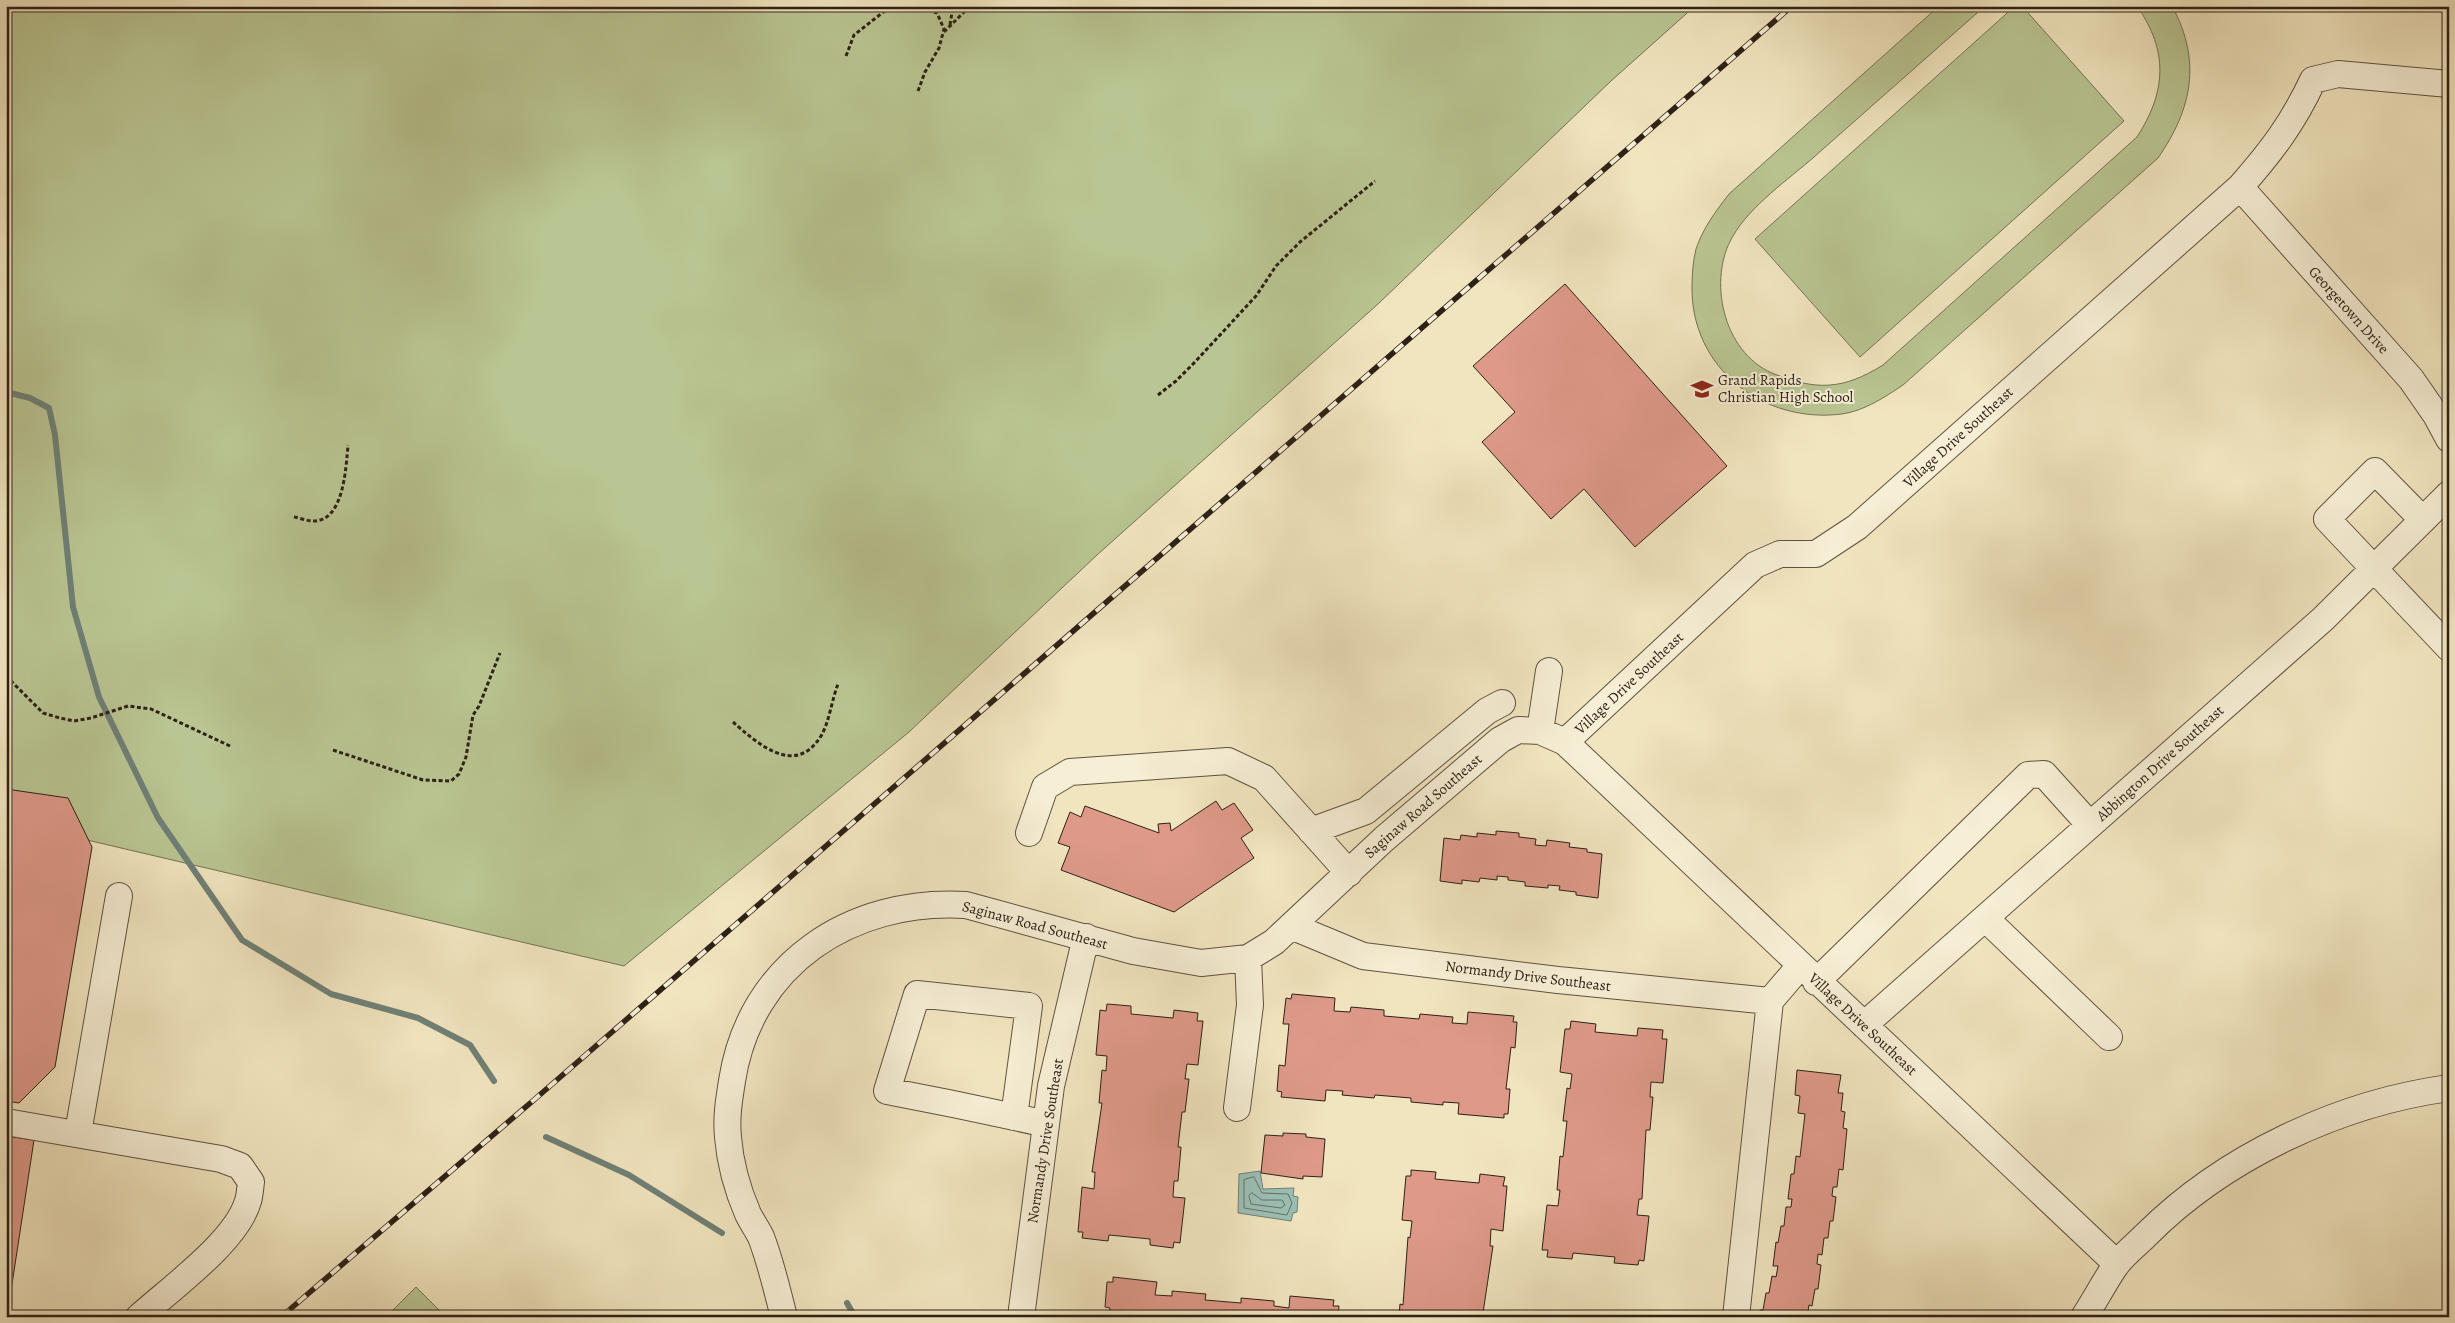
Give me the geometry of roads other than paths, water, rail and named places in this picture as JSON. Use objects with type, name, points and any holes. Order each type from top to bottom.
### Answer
[{"type":"street","name":"Village Drive Southeast","points":[[1565,742],[1755,565],[1780,554],[1816,554],[1857,527],[2240,187],[2270,152],[2298,113],[2313,80],[2338,74],[2449,84]]},
{"type":"street","name":"Georgetown Drive","points":[[2240,187],[2411,380],[2436,415],[2449,439]]},
{"type":"street","points":[[2423,520],[2375,471],[2327,519],[2449,648]]},
{"type":"street","name":"Abbington Drive Southeast","points":[[1864,1025],[2323,618],[2449,494]]},
{"type":"street","points":[[1540,732],[1549,671]]},
{"type":"street","points":[[1311,831],[1366,811],[1487,711],[1502,703]]},
{"type":"street","name":"Village Drive Southeast","points":[[1500,740],[1518,730],[1540,732],[1565,742],[1808,974],[2117,1264]]},
{"type":"street","name":"Saginaw Road Southeast","points":[[784,1317],[775,1280],[760,1236],[748,1213],[732,1162],[727,1112],[736,1055],[746,1028],[779,975],[824,937],[878,914],[917,905],[942,903],[966,905],[1133,951],[1201,963],[1248,958],[1274,942],[1384,839],[1500,740]]},
{"type":"street","points":[[1029,832],[1045,787],[1070,772],[1228,761],[1264,778],[1348,872]]},
{"type":"street","points":[[1736,1317],[1770,1001],[1808,974],[2028,775],[2044,774],[2090,825]]},
{"type":"street","points":[[78,1133],[118,896]]},
{"type":"street","points":[[1985,918],[2109,1037]]},
{"type":"street","name":"Normandy Drive Southeast","points":[[1291,926],[1363,956],[1558,980],[1770,1001]]},
{"type":"street","name":"Normandy Drive Southeast","points":[[1020,1317],[1051,1086],[1086,937]]},
{"type":"street","points":[[1237,1108],[1250,1005],[1248,958]]},
{"type":"street","points":[[1014,1117],[1029,1006],[917,994],[887,1091],[1046,1124]]},
{"type":"street","points":[[2084,1317],[2117,1264],[2162,1219],[2208,1184],[2272,1144],[2336,1115],[2449,1088]]},
{"type":"street","points":[[6,1122],[220,1159],[240,1166],[251,1182],[248,1202],[237,1223],[219,1245],[138,1317]]},
{"type":"water","points":[[1260,1171],[1263,1189],[1294,1188],[1293,1196],[1298,1197],[1297,1212],[1293,1213],[1291,1221],[1238,1213],[1239,1174]]},
{"type":"waterway","points":[[6,392],[30,398],[49,408],[55,435],[73,607],[99,697],[158,818],[242,940],[331,994],[418,1018],[470,1045],[494,1081]]},
{"type":"waterway","points":[[546,1137],[629,1175],[722,1233]]},
{"type":"waterway","points":[[847,1303],[855,1317]]},
{"type":"railway","points":[[281,1317],[535,1099],[1792,6]]},
{"type":"place","name":"Grand Rapids Christian High School","points":[[1702,389]]}]
